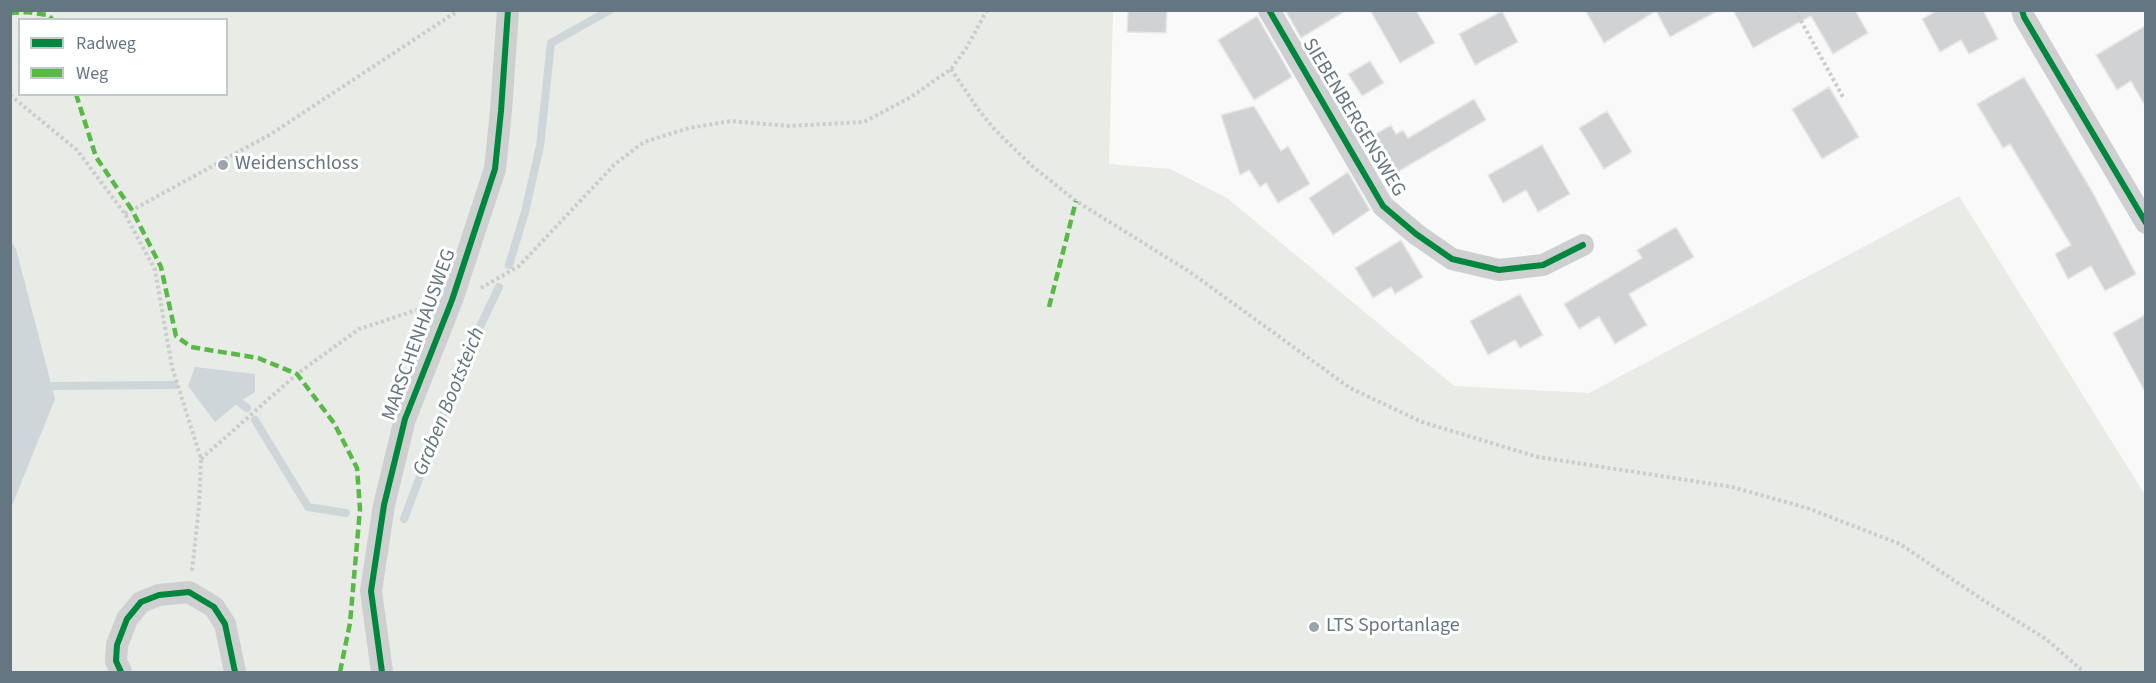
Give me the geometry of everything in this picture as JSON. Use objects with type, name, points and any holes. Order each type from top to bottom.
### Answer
[{"type":"street","name":"MARSCHENHAUSWEG","points":[[382,672],[371,591],[384,505],[405,419],[452,300],[495,169],[508,10]]},
{"type":"street","name":"SIEBENBERGENSWEG","points":[[1269,10],[1383,206],[1416,234],[1452,259],[1499,270],[1543,265],[1583,245]]},
{"type":"street","points":[[2022,10],[2145,223]]},
{"type":"street","points":[[121,672],[116,661],[117,645],[127,620],[141,602],[159,595],[189,592],[214,607],[225,624],[235,672]]},
{"type":"path","points":[[125,214],[271,134],[459,10]]},
{"type":"path","points":[[201,459],[297,374],[359,329],[476,291],[519,266],[615,164],[644,142],[689,128],[731,121],[789,126],[864,122],[910,97],[951,69],[968,47],[987,10]]},
{"type":"path","points":[[1795,10],[1843,97]]},
{"type":"path","points":[[951,69],[995,130],[1041,173],[1076,201],[1190,272],[1350,388],[1422,422],[1538,457],[1731,487],[1807,508],[1900,544],[2046,639],[2084,672]]},
{"type":"path","points":[[10,95],[77,150],[125,214],[155,270],[172,368],[201,459],[199,506],[189,592]]},
{"type":"shaded area","points":[[10,11],[1113,11],[1109,164],[1170,169],[1227,198],[1454,386],[1589,393],[1959,196],[2145,495],[2145,672],[11,672]]},
{"type":"shaded area","points":[[11,241],[16,249],[55,399],[11,508]]},
{"type":"shaded area","points":[[195,367],[255,374],[255,392],[215,422],[188,386]]},
{"type":"building","points":[[1128,10],[1167,10],[1166,33],[1127,32]]},
{"type":"building","points":[[1285,10],[1347,10],[1301,38]]},
{"type":"building","points":[[1370,10],[1416,10],[1435,43],[1400,63]]},
{"type":"building","points":[[1585,10],[1719,10],[1670,37],[1656,11],[1604,43]]},
{"type":"building","points":[[1733,10],[1855,10],[1868,33],[1833,54],[1811,16],[1753,48]]},
{"type":"building","points":[[1938,10],[1983,10],[1998,39],[1969,54],[1961,40],[1940,52],[1922,19]]},
{"type":"building","points":[[1502,11],[1518,42],[1475,65],[1459,34]]},
{"type":"building","points":[[1257,16],[1292,77],[1254,100],[1218,40]]},
{"type":"building","points":[[2145,26],[2145,106],[2131,81],[2117,90],[2096,55]]},
{"type":"building","points":[[1370,61],[1384,83],[1362,96],[1348,74]]},
{"type":"building","points":[[2024,77],[2093,193],[2136,274],[2105,291],[2091,266],[2068,279],[2055,254],[2071,245],[2010,144],[2003,148],[1977,104]]},
{"type":"building","points":[[1829,87],[1859,137],[1822,159],[1792,109]]},
{"type":"building","points":[[1474,99],[1486,120],[1384,180],[1366,151],[1374,146],[1369,138],[1391,125],[1396,134],[1403,130],[1408,138]]},
{"type":"building","points":[[1254,106],[1281,151],[1288,146],[1310,184],[1278,203],[1266,183],[1260,187],[1249,170],[1240,175],[1221,115]]},
{"type":"building","points":[[1607,111],[1632,152],[1604,169],[1579,128]]},
{"type":"building","points":[[1542,145],[1570,194],[1538,212],[1526,190],[1503,203],[1488,175]]},
{"type":"building","points":[[1348,172],[1370,210],[1333,235],[1309,198]]},
{"type":"building","points":[[1676,227],[1694,257],[1629,294],[1647,325],[1615,344],[1599,317],[1579,329],[1564,304],[1642,258],[1637,250]]},
{"type":"building","points":[[1401,240],[1423,277],[1395,294],[1391,287],[1373,298],[1355,268]]},
{"type":"building","points":[[1520,294],[1543,335],[1520,348],[1515,340],[1488,355],[1470,321]]},
{"type":"building","points":[[2145,315],[2145,392],[2113,333]]},
{"type":"waterway","name":"Graben Bootsteich","points":[[509,265],[525,212],[540,146],[551,43],[610,10]]},
{"type":"waterway","name":"Graben Bootsteich","points":[[404,519],[462,364],[499,287]]},
{"type":"waterway","name":"Graben Bootsteich","points":[[52,386],[174,385]]},
{"type":"waterway","name":"Graben Bootsteich","points":[[231,396],[247,408]]},
{"type":"waterway","name":"Graben Bootsteich","points":[[255,420],[308,507],[346,513]]},
{"type":"marked path","points":[[10,13],[26,12],[48,15],[51,18]]},
{"type":"marked path","points":[[77,96],[96,157],[132,210],[161,267],[176,336],[191,347],[258,358],[297,374],[334,423],[357,468],[360,509],[350,623],[340,672]]},
{"type":"marked path","points":[[1049,307],[1076,201]]},
{"type":"cycle path","points":[[382,672],[371,591],[384,505],[405,419],[452,300],[495,169],[508,10]]},
{"type":"cycle path","points":[[1269,10],[1383,206],[1416,234],[1452,259],[1499,270],[1543,265],[1583,245]]},
{"type":"cycle path","points":[[2022,10],[2146,223]]},
{"type":"cycle path","points":[[121,672],[116,661],[117,645],[127,619],[141,602],[159,595],[189,592],[214,607],[225,624],[235,672]]},
{"type":"place","name":"Weidenschloss","points":[[223,165]]},
{"type":"place","name":"LTS Sportanlage","points":[[1314,627]]}]
